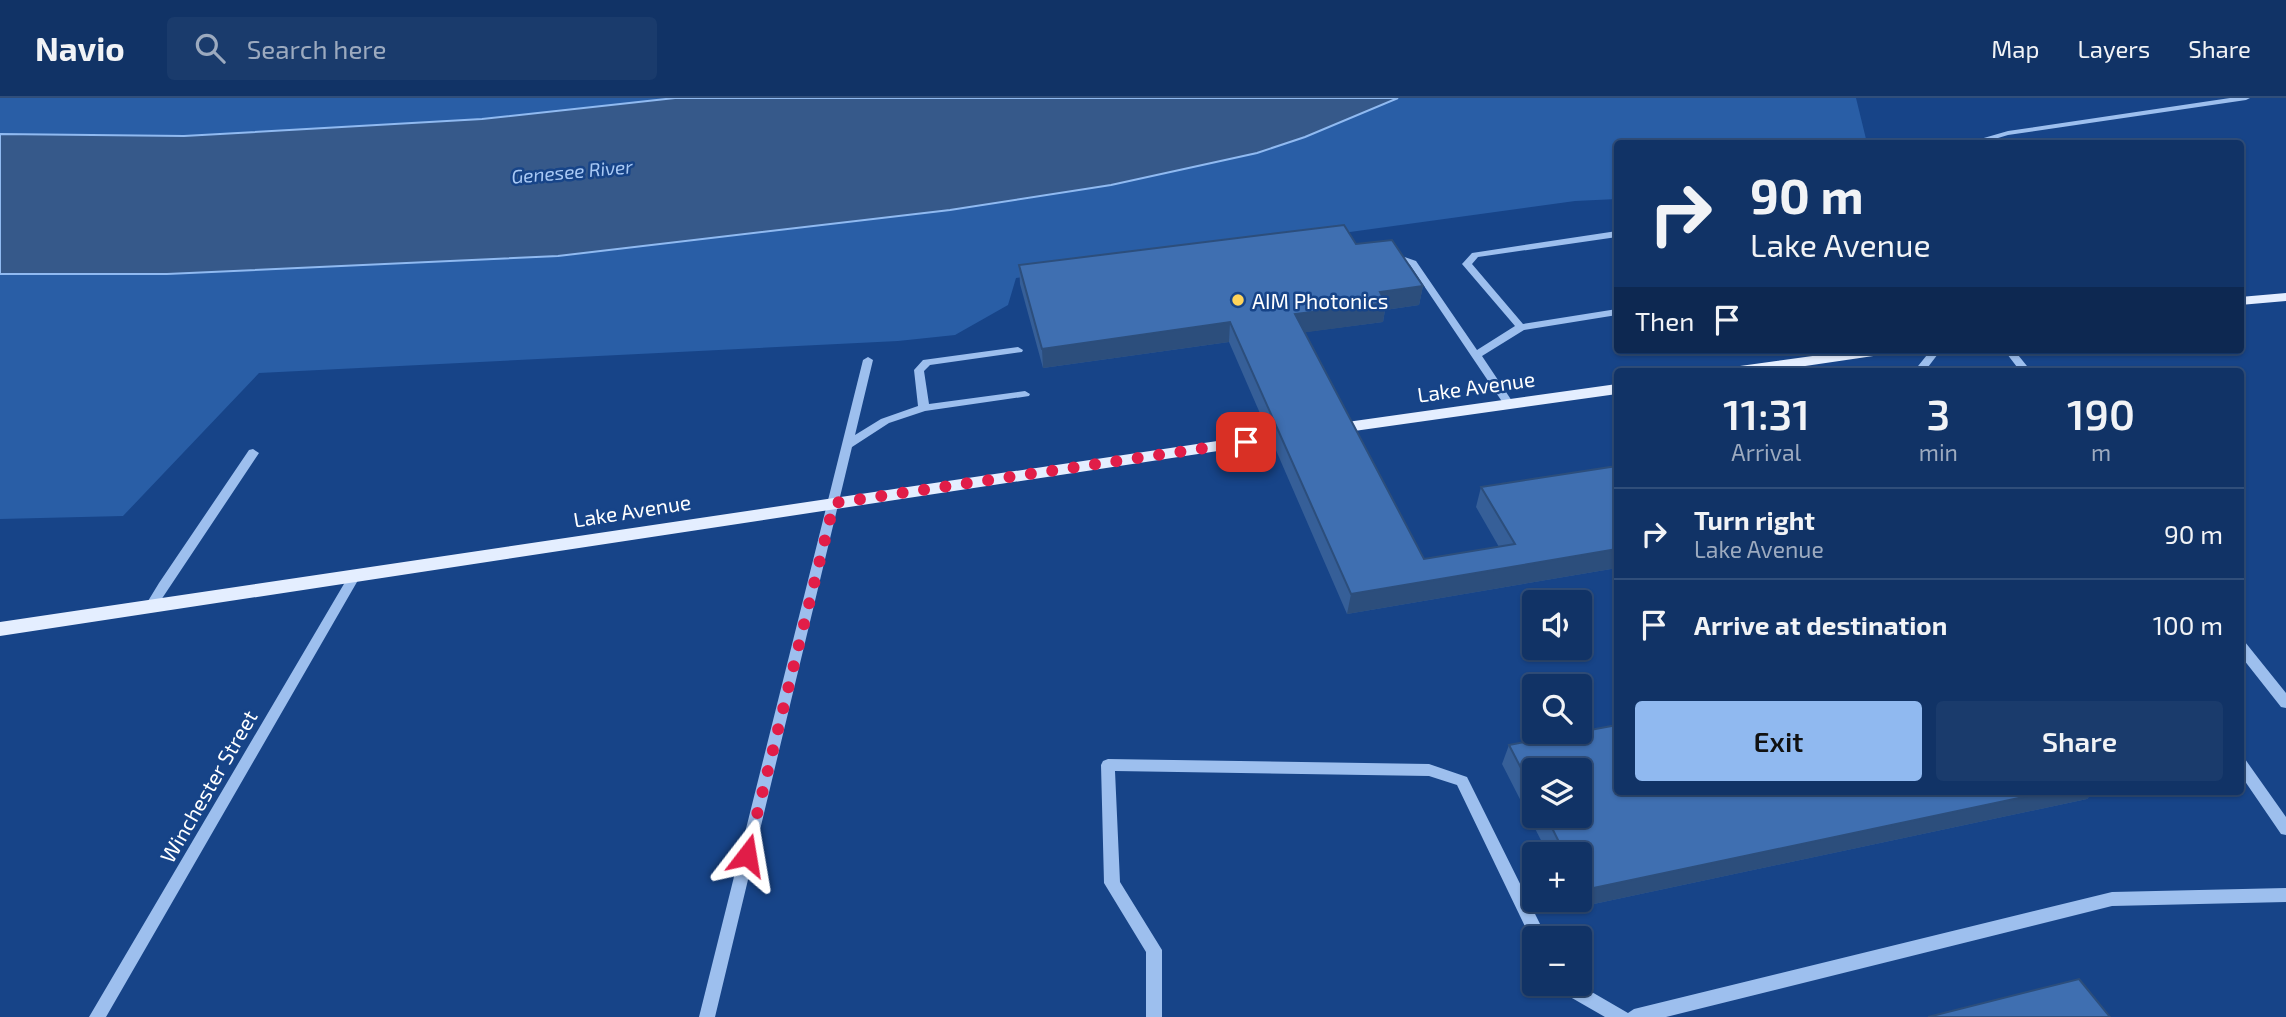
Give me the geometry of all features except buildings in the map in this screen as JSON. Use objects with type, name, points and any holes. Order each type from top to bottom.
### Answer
[{"type":"main road","points":[[2244,301],[2286,297]]},
{"type":"main road","points":[[1762,368],[1859,354]]},
{"type":"main road","name":"Lake Avenue","points":[[1340,428],[1614,389]]},
{"type":"main road","name":"Lake Avenue","points":[[0,629],[1271,438]]},
{"type":"street","points":[[1982,140],[2008,133],[2246,98]]},
{"type":"street","points":[[1521,327],[1467,264],[1475,255],[1614,234]]},
{"type":"street","points":[[1382,253],[1413,263],[1509,404]]},
{"type":"street","points":[[1476,355],[1521,327],[1614,312]]},
{"type":"street","points":[[925,408],[919,370],[928,362],[1018,350]]},
{"type":"street","points":[[1921,368],[1933,354]]},
{"type":"street","points":[[707,1017],[869,360]]},
{"type":"street","points":[[848,445],[885,421],[925,408],[1025,394]]},
{"type":"street","points":[[151,606],[189,546],[226,498],[253,453]]},
{"type":"street","name":"Winchester Street","points":[[97,1017],[355,575]]},
{"type":"street","points":[[2244,653],[2286,703]]},
{"type":"street","points":[[1154,1017],[1154,950],[1112,884],[1108,765],[1429,770],[1462,781],[1533,926]]},
{"type":"street","points":[[2244,769],[2286,829]]},
{"type":"street","points":[[1634,1017],[2112,899],[2286,895]]},
{"type":"street","points":[[1585,996],[1621,1017]]},
{"type":"lane","points":[[2012,354],[2024,368]]},
{"type":"shaded area","points":[[0,98],[674,98],[482,119],[184,136],[0,134]]},
{"type":"shaded area","points":[[1398,98],[1856,98],[1866,140],[1614,140],[1614,199],[1575,201],[1016,278],[1008,305],[955,335],[898,341],[259,373],[123,516],[0,519],[0,274],[167,274],[558,256],[950,210],[1111,185],[1257,153],[1305,137]]},
{"type":"water","name":"Genesee River","points":[[675,98],[1398,98],[1305,137],[1257,153],[1111,185],[950,210],[558,256],[167,274],[0,274],[0,134],[184,136],[482,119]]},
{"type":"place","name":"AIM Photonics","points":[[1238,300]]},
{"type":"route","points":[[747,855],[834,503],[1246,442]]}]
